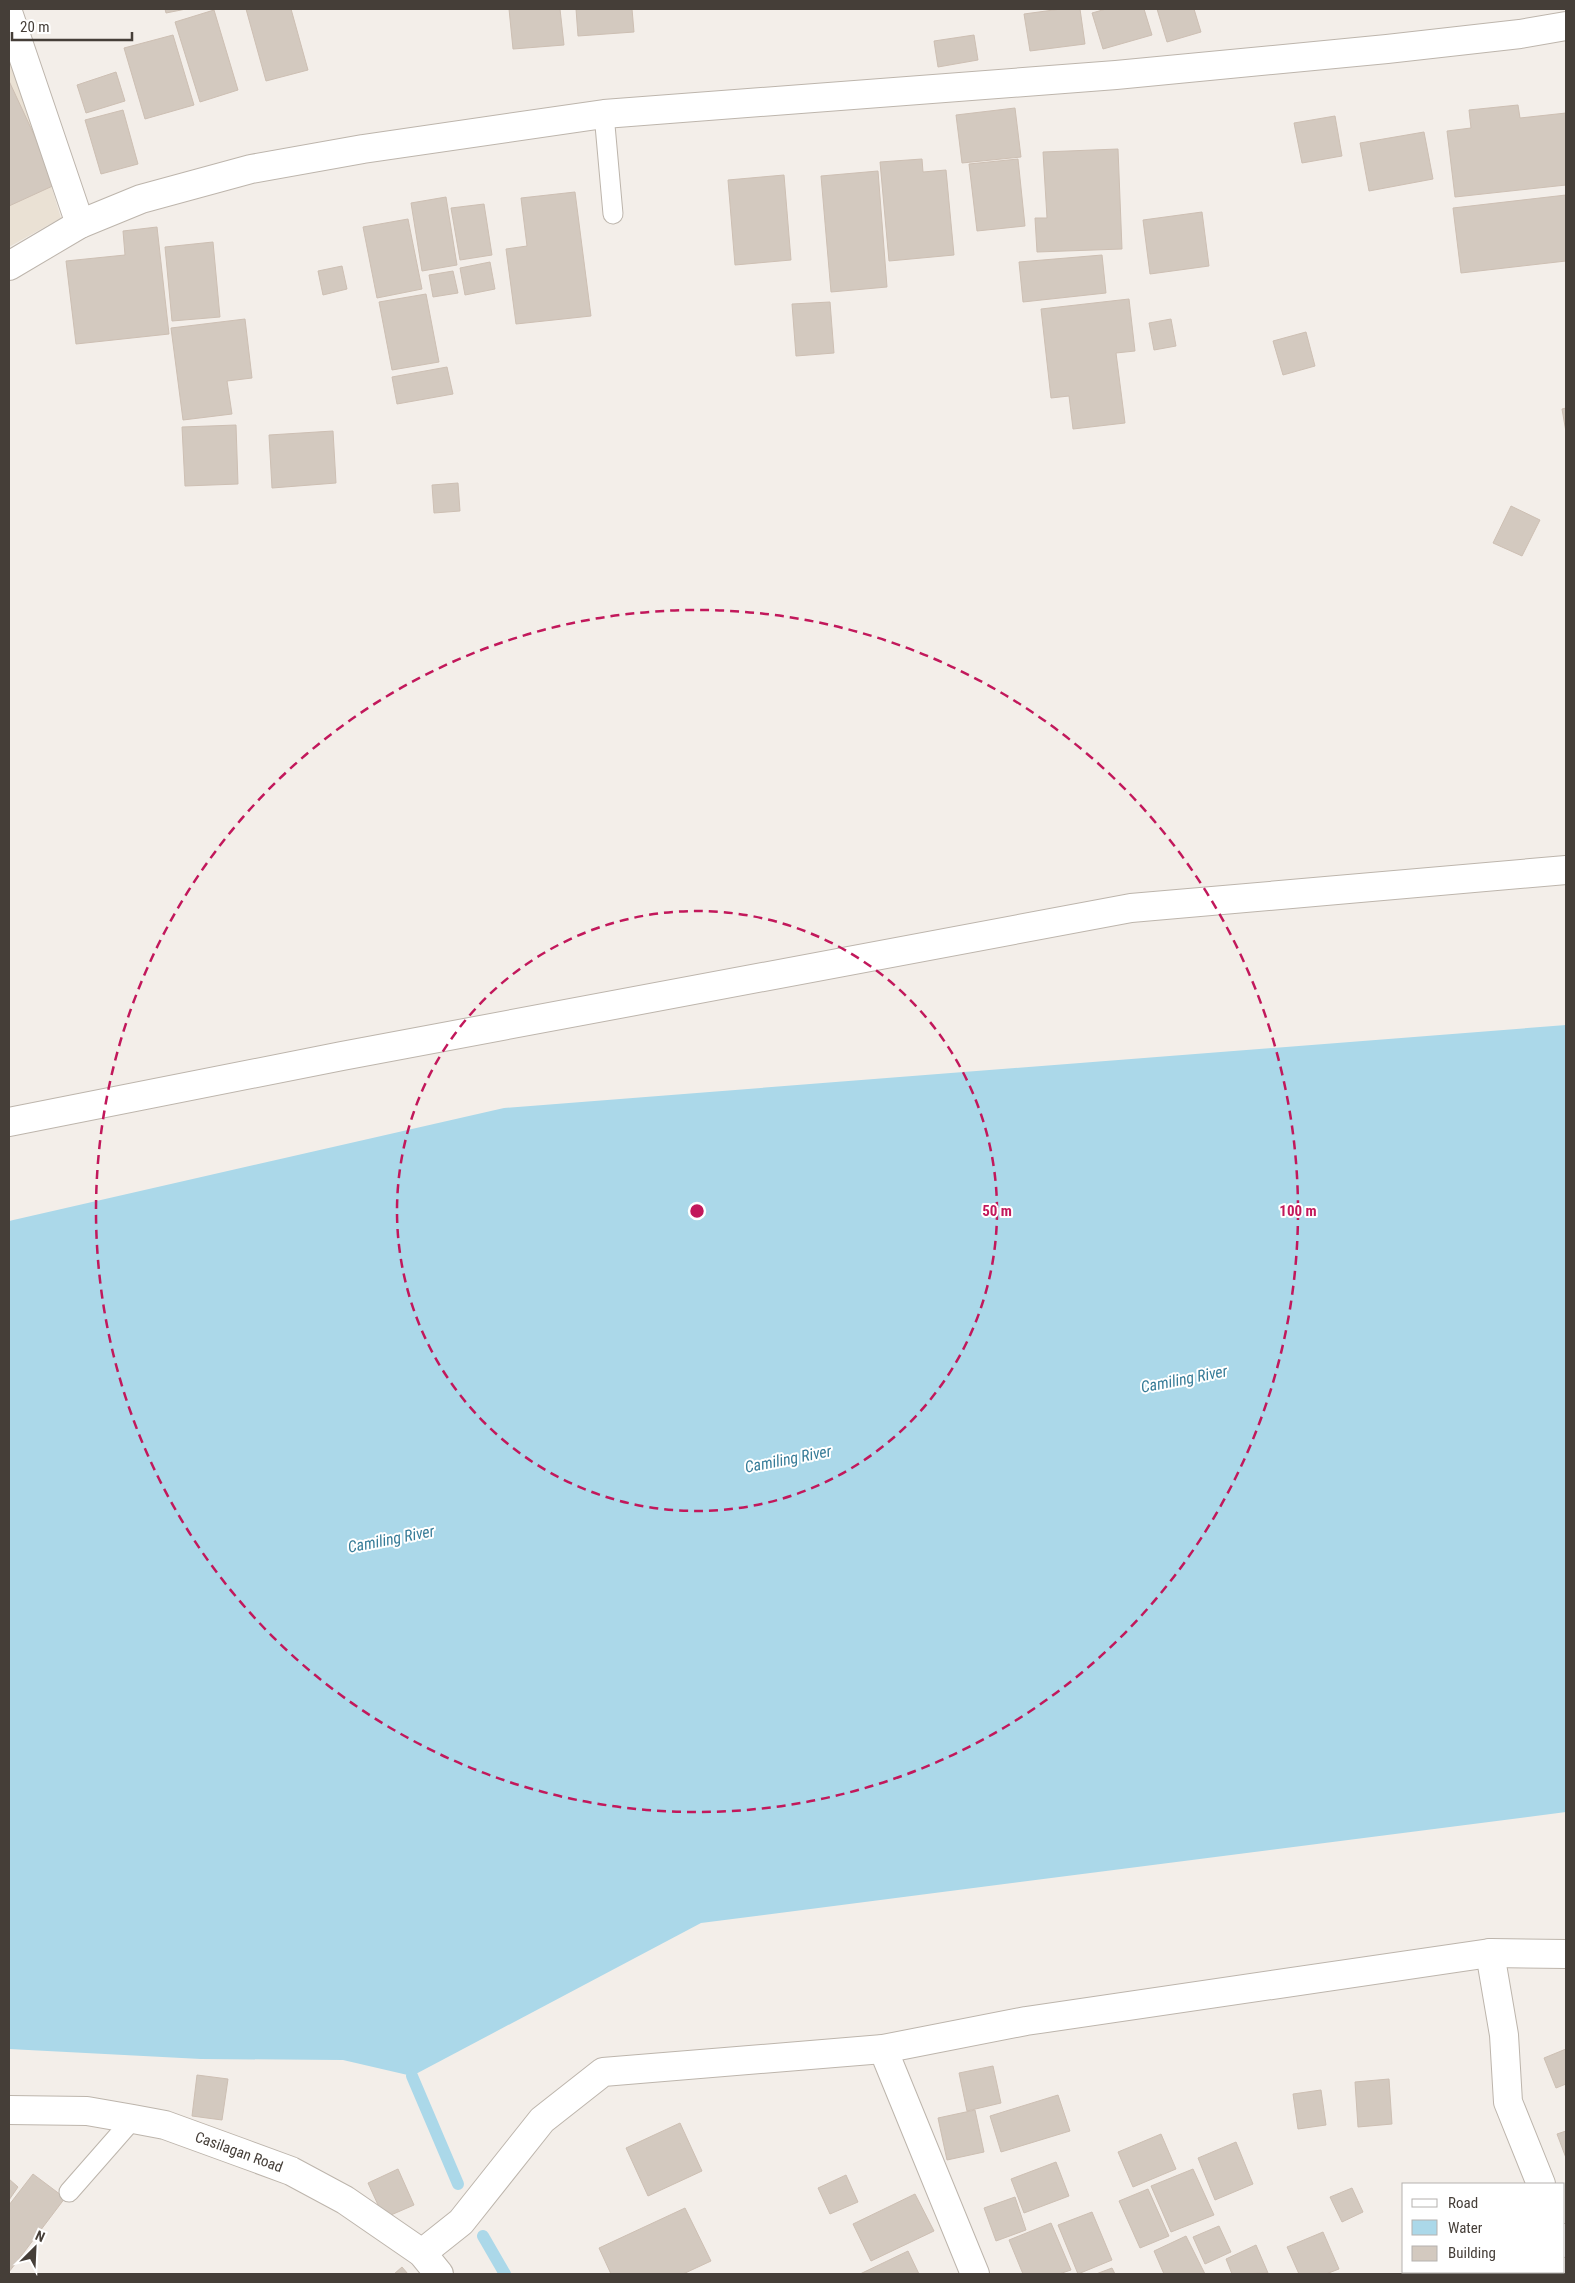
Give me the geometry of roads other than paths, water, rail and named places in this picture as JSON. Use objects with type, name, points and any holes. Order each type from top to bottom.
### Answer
[{"type":"street","points":[[9,16],[80,224]]},
{"type":"street","points":[[9,266],[80,224],[141,199],[251,169],[363,149],[604,114],[1116,76],[1388,49],[1520,34],[1566,26]]},
{"type":"street","points":[[9,1122],[352,1054],[1131,908],[1566,870]]},
{"type":"street","points":[[422,2254],[461,2222],[542,2120],[603,2072],[883,2049],[1026,2021],[1490,1953],[1566,1954]]},
{"type":"street","points":[[1490,1953],[1504,2035],[1508,2102],[1541,2183]]},
{"type":"street","points":[[883,2049],[975,2274]]},
{"type":"street","name":"Casilagan Road","points":[[9,2110],[87,2111],[165,2124],[291,2171],[345,2200],[422,2254],[439,2274]]},
{"type":"lane","points":[[604,114],[613,214]]},
{"type":"lane","points":[[69,2192],[133,2119]]},
{"type":"water","name":"Camiling River","points":[[1566,1025],[1566,1812],[701,1923],[412,2076],[343,2060],[201,2059],[9,2049],[9,1221],[504,1108]]},
{"type":"waterway","points":[[412,2076],[458,2184]]},
{"type":"waterway","points":[[483,2236],[505,2274]]}]
